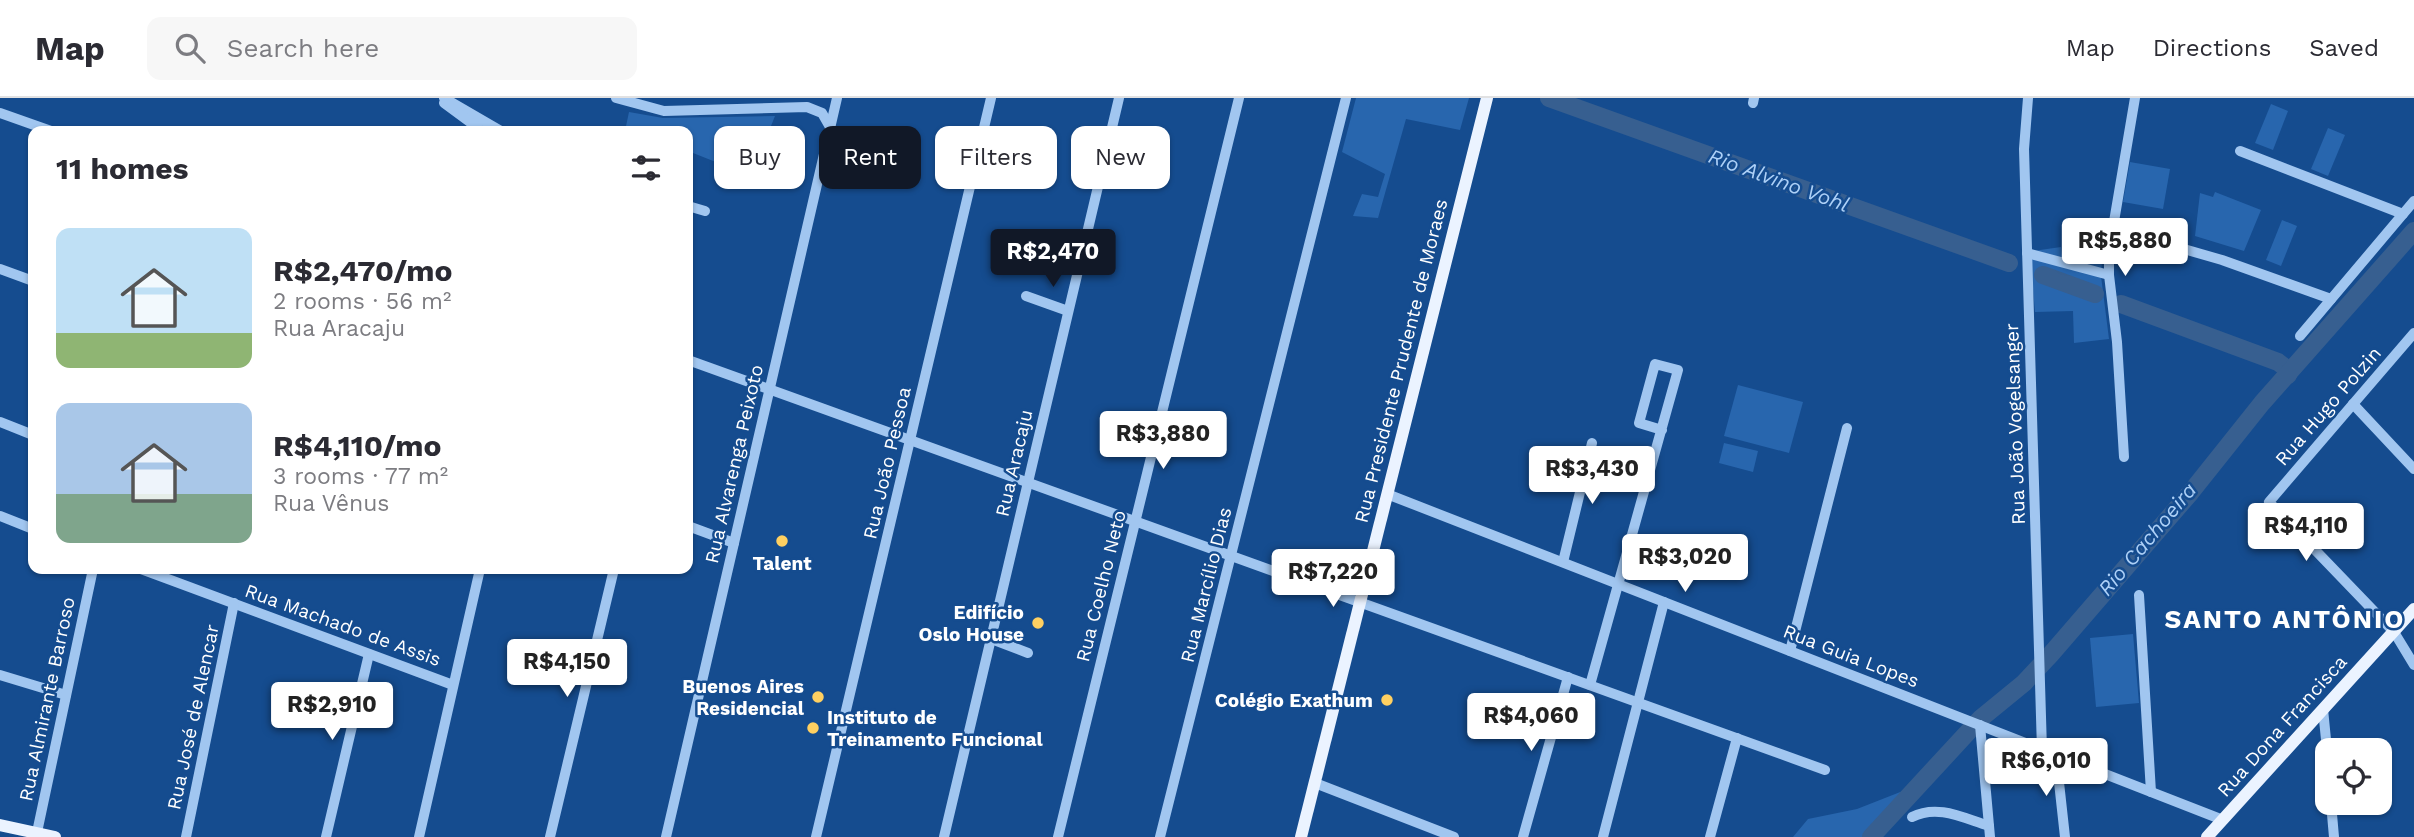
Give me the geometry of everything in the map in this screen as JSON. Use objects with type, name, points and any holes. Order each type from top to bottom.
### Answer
[{"type":"main road","name":"Rua Presidente Prudente de Moraes","points":[[1301,837],[1487,98]]},
{"type":"main road","name":"Rua Dona Francisca","points":[[2207,837],[2414,609]]},
{"type":"main road","points":[[0,825],[55,837]]},
{"type":"street","points":[[438,98],[474,126]]},
{"type":"street","points":[[444,98],[492,126]]},
{"type":"street","points":[[616,98],[664,111],[771,103],[816,109],[822,113],[829,126]]},
{"type":"street","name":"Rua Alvarenga Peixoto","points":[[830,126],[837,98]]},
{"type":"street","name":"Rua João Pessoa","points":[[816,837],[991,98]]},
{"type":"street","name":"Rua Aracaju","points":[[944,837],[1119,98]]},
{"type":"street","name":"Rua Coelho Neto","points":[[1058,837],[1239,98]]},
{"type":"street","name":"Rua Marcílio Dias","points":[[1160,837],[1346,98]]},
{"type":"street","name":"Rua João Vogelsanger","points":[[2028,98],[2024,149],[2042,750]]},
{"type":"street","points":[[2124,457],[2109,251],[2135,98]]},
{"type":"street","points":[[0,113],[37,126]]},
{"type":"street","points":[[2240,150],[2403,214]]},
{"type":"street","name":"Rua Alvarenga Peixoto","points":[[666,837],[819,174]]},
{"type":"street","points":[[2300,336],[2414,201]]},
{"type":"street","points":[[693,207],[705,211]]},
{"type":"street","points":[[2170,244],[2331,299]]},
{"type":"street","points":[[2027,253],[2109,275]]},
{"type":"street","points":[[0,269],[28,279]]},
{"type":"street","points":[[1026,296],[1068,311]]},
{"type":"street","name":"Rua Hugo Polzin","points":[[2394,632],[2269,502],[2414,333]]},
{"type":"street","points":[[693,362],[1825,769]]},
{"type":"street","points":[[1590,685],[1619,584],[1662,430],[1678,370],[1655,364],[1639,423],[1662,430]]},
{"type":"street","points":[[2353,404],[2414,469]]},
{"type":"street","points":[[0,422],[28,433]]},
{"type":"street","points":[[1790,651],[1847,428]]},
{"type":"street","points":[[1563,562],[1592,443]]},
{"type":"street","name":"Rua Guia Lopes","points":[[1387,494],[2222,820]]},
{"type":"street","points":[[0,516],[28,526]]},
{"type":"street","points":[[693,528],[734,543]]},
{"type":"street","name":"Rua Almirante Barroso","points":[[36,835],[92,574]]},
{"type":"street","name":"Rua Machado de Assis","points":[[155,574],[453,685]]},
{"type":"street","points":[[419,837],[479,574]]},
{"type":"street","points":[[550,837],[613,574]]},
{"type":"street","points":[[2139,594],[2151,792]]},
{"type":"street","points":[[1603,837],[1664,602]]},
{"type":"street","name":"Rua José de Alencar","points":[[186,837],[234,603]]},
{"type":"street","points":[[973,632],[1028,653]]},
{"type":"street","points":[[2394,632],[2414,665]]},
{"type":"street","points":[[326,837],[369,653]]},
{"type":"street","points":[[0,675],[66,695]]},
{"type":"street","points":[[1523,837],[1568,677]]},
{"type":"street","points":[[2323,709],[2326,738]]},
{"type":"street","points":[[1912,817],[1923,811],[1939,811],[1990,832],[1976,724]]},
{"type":"street","points":[[1710,837],[1737,738]]},
{"type":"street","points":[[2056,755],[2065,837]]},
{"type":"street","points":[[1315,783],[1454,837]]},
{"type":"street","points":[[2332,815],[2334,837]]},
{"type":"shaded area","points":[[1356,98],[1469,98],[1460,130],[1406,119],[1378,218],[1353,216],[1362,194],[1378,197],[1385,174],[1342,152]]},
{"type":"shaded area","points":[[2271,104],[2288,111],[2273,150],[2255,143]]},
{"type":"shaded area","points":[[629,112],[663,118],[775,116],[771,126],[714,126],[714,161],[693,153],[693,126],[626,126]]},
{"type":"shaded area","points":[[2328,128],[2345,135],[2328,176],[2311,169]]},
{"type":"shaded area","points":[[2130,162],[2170,169],[2163,209],[2123,202]]},
{"type":"shaded area","points":[[2215,192],[2261,210],[2244,251],[2195,236],[2200,193],[2213,197]]},
{"type":"shaded area","points":[[2282,220],[2297,226],[2281,266],[2266,260]]},
{"type":"shaded area","points":[[2118,225],[2162,227],[2160,243],[2116,246]]},
{"type":"shaded area","points":[[2061,247],[2062,256],[2102,260],[2101,276],[2109,339],[2074,343],[2073,311],[2035,312],[2031,265],[2033,251]]},
{"type":"shaded area","points":[[1738,385],[1803,402],[1789,453],[1724,436]]},
{"type":"shaded area","points":[[1724,443],[1758,451],[1753,472],[1719,463]]},
{"type":"shaded area","points":[[2133,634],[2139,703],[2096,707],[2090,638]]},
{"type":"shaded area","points":[[1913,787],[1884,814],[1881,821],[1875,824],[1865,837],[1793,837],[1808,819],[1857,809]]},
{"type":"waterway","name":"Rio Alvino Vohl","points":[[1549,98],[2009,263]]},
{"type":"waterway","name":"Rio Cachoeira","points":[[1871,837],[1980,719],[2024,683],[2051,654],[2191,492],[2262,403],[2414,231]]},
{"type":"waterway","name":"Rio Alvino Vohl","points":[[2043,275],[2095,294]]},
{"type":"waterway","name":"Rio Alvino Vohl","points":[[2121,304],[2278,362],[2287,369],[2288,375]]},
{"type":"place","name":"Talent","points":[[782,541]]},
{"type":"place","name":"Edifício Oslo House","points":[[1038,623]]},
{"type":"place","name":"Buenos Aires Residencial","points":[[818,697]]},
{"type":"place","name":"Colégio Exathum","points":[[1387,700]]},
{"type":"place","name":"Instituto de Treinamento Funcional","points":[[813,728]]},
{"type":"district","name":"SANTO ANTÔNIO","points":[[2285,619]]}]
